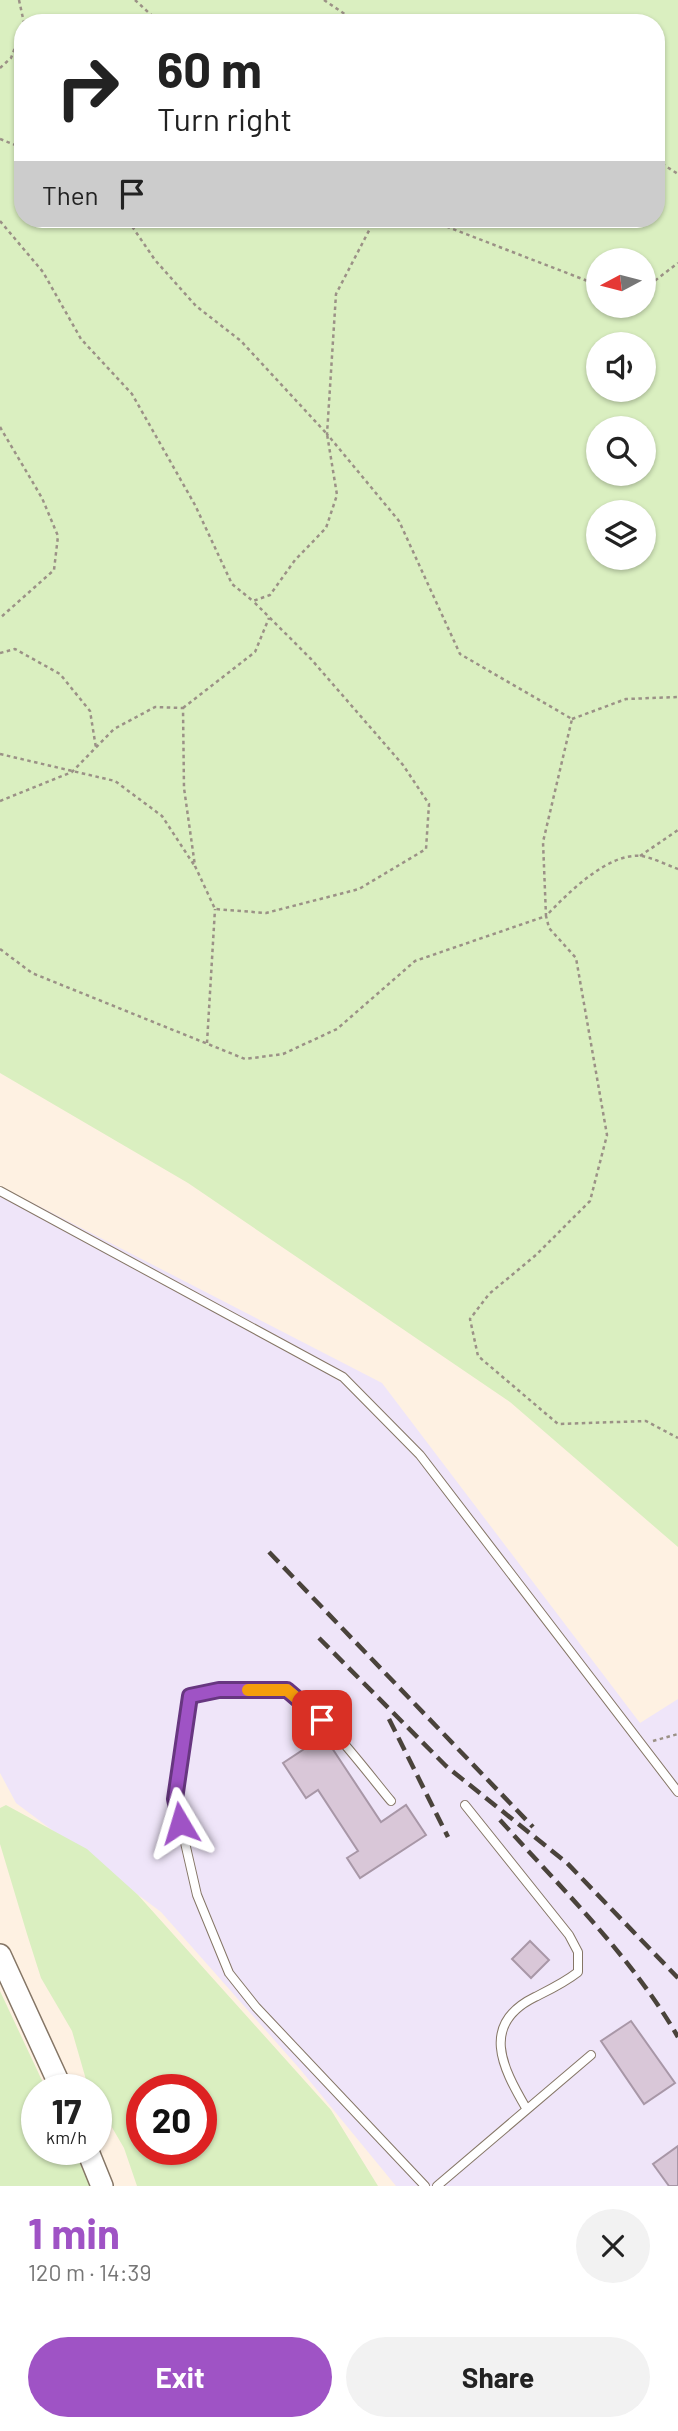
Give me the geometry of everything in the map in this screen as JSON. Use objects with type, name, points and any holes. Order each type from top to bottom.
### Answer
[{"type":"street","points":[[0,1955],[55,2074]]},
{"type":"street","points":[[93,2165],[102,2186]]},
{"type":"lane","points":[[0,1191],[343,1377],[420,1455],[678,1792]]},
{"type":"lane","points":[[391,1801],[322,1720],[287,1690],[219,1690],[190,1696],[175,1799],[197,1895],[229,1973],[256,2007],[425,2186]]},
{"type":"lane","points":[[465,1805],[569,1935],[578,1952],[578,1972],[560,1986],[534,1997],[513,2012],[502,2028],[500,2051],[508,2076],[526,2108]]},
{"type":"lane","points":[[438,2186],[591,2055]]},
{"type":"path","points":[[135,0],[150,14]]},
{"type":"path","points":[[324,0],[345,14]]},
{"type":"path","points":[[0,68],[10,58],[14,49]]},
{"type":"path","points":[[0,221],[43,272],[81,338],[132,394],[195,505],[232,584],[253,601],[311,659],[403,765],[429,804],[426,849],[359,889],[266,913],[215,909]]},
{"type":"path","points":[[133,228],[155,260],[196,306],[242,341],[327,434],[399,521],[460,654],[572,719]]},
{"type":"path","points":[[253,601],[270,595],[295,560],[326,528],[337,495],[327,434],[336,294],[372,228]]},
{"type":"path","points":[[450,228],[586,280]]},
{"type":"path","points":[[656,280],[678,263]]},
{"type":"path","points":[[0,427],[42,498],[58,536],[54,570],[0,618]]},
{"type":"path","points":[[0,802],[72,772],[114,729],[155,707],[183,708],[255,652],[269,618]]},
{"type":"path","points":[[0,653],[15,649],[60,674],[90,711],[96,748]]},
{"type":"path","points":[[572,719],[626,699],[678,697]]},
{"type":"path","points":[[183,708],[184,788],[195,866]]},
{"type":"path","points":[[572,719],[543,842],[546,916],[548,928],[576,958],[607,1135],[590,1201],[536,1255],[489,1294],[470,1319],[478,1356],[558,1424],[646,1421],[678,1438]]},
{"type":"path","points":[[0,754],[115,781],[162,816],[195,866],[215,909],[207,1044]]},
{"type":"path","points":[[0,949],[32,973],[245,1059],[283,1054],[337,1030],[415,961],[546,916],[579,882],[618,861],[640,856],[678,830]]},
{"type":"path","points":[[640,856],[678,869]]},
{"type":"path","points":[[640,1744],[678,1734]]},
{"type":"shaded area","points":[[0,1186],[382,1383],[640,1723],[678,1699],[678,2186],[396,2186],[299,2068],[161,1912],[16,1803],[0,1773]]},
{"type":"green space","points":[[0,0],[678,0],[678,1547],[510,1402],[188,1183],[0,1073]]},
{"type":"green space","points":[[6,1805],[87,1849],[138,1895],[331,2110],[378,2186],[137,2186],[130,2165],[217,2165],[217,2074],[126,2074],[126,2154],[112,2127],[112,2074],[84,2074],[72,2031],[41,1978],[0,1844],[0,1808]]},
{"type":"green space","points":[[0,1991],[39,2074],[21,2074],[21,2165],[81,2165],[90,2186],[0,2186]]},
{"type":"building","points":[[324,1736],[381,1822],[406,1805],[426,1835],[360,1878],[347,1858],[358,1851],[318,1790],[306,1798],[283,1763]]},
{"type":"building","points":[[530,1941],[549,1960],[531,1978],[512,1959]]},
{"type":"building","points":[[631,2021],[675,2083],[644,2104],[601,2041]]},
{"type":"building","points":[[678,2146],[678,2186],[669,2186],[653,2164]]},
{"type":"railway","points":[[269,1552],[533,1827]]},
{"type":"railway","points":[[319,1638],[446,1766],[567,1863],[678,1978]]},
{"type":"railway","points":[[389,1719],[448,1837]]},
{"type":"railway","points":[[500,1820],[617,1951],[678,2037]]},
{"type":"slow traffic","points":[[248,1690],[287,1690],[299,1700]]},
{"type":"route","points":[[180,1823],[175,1799],[190,1696],[219,1690],[287,1690],[322,1720]]}]
